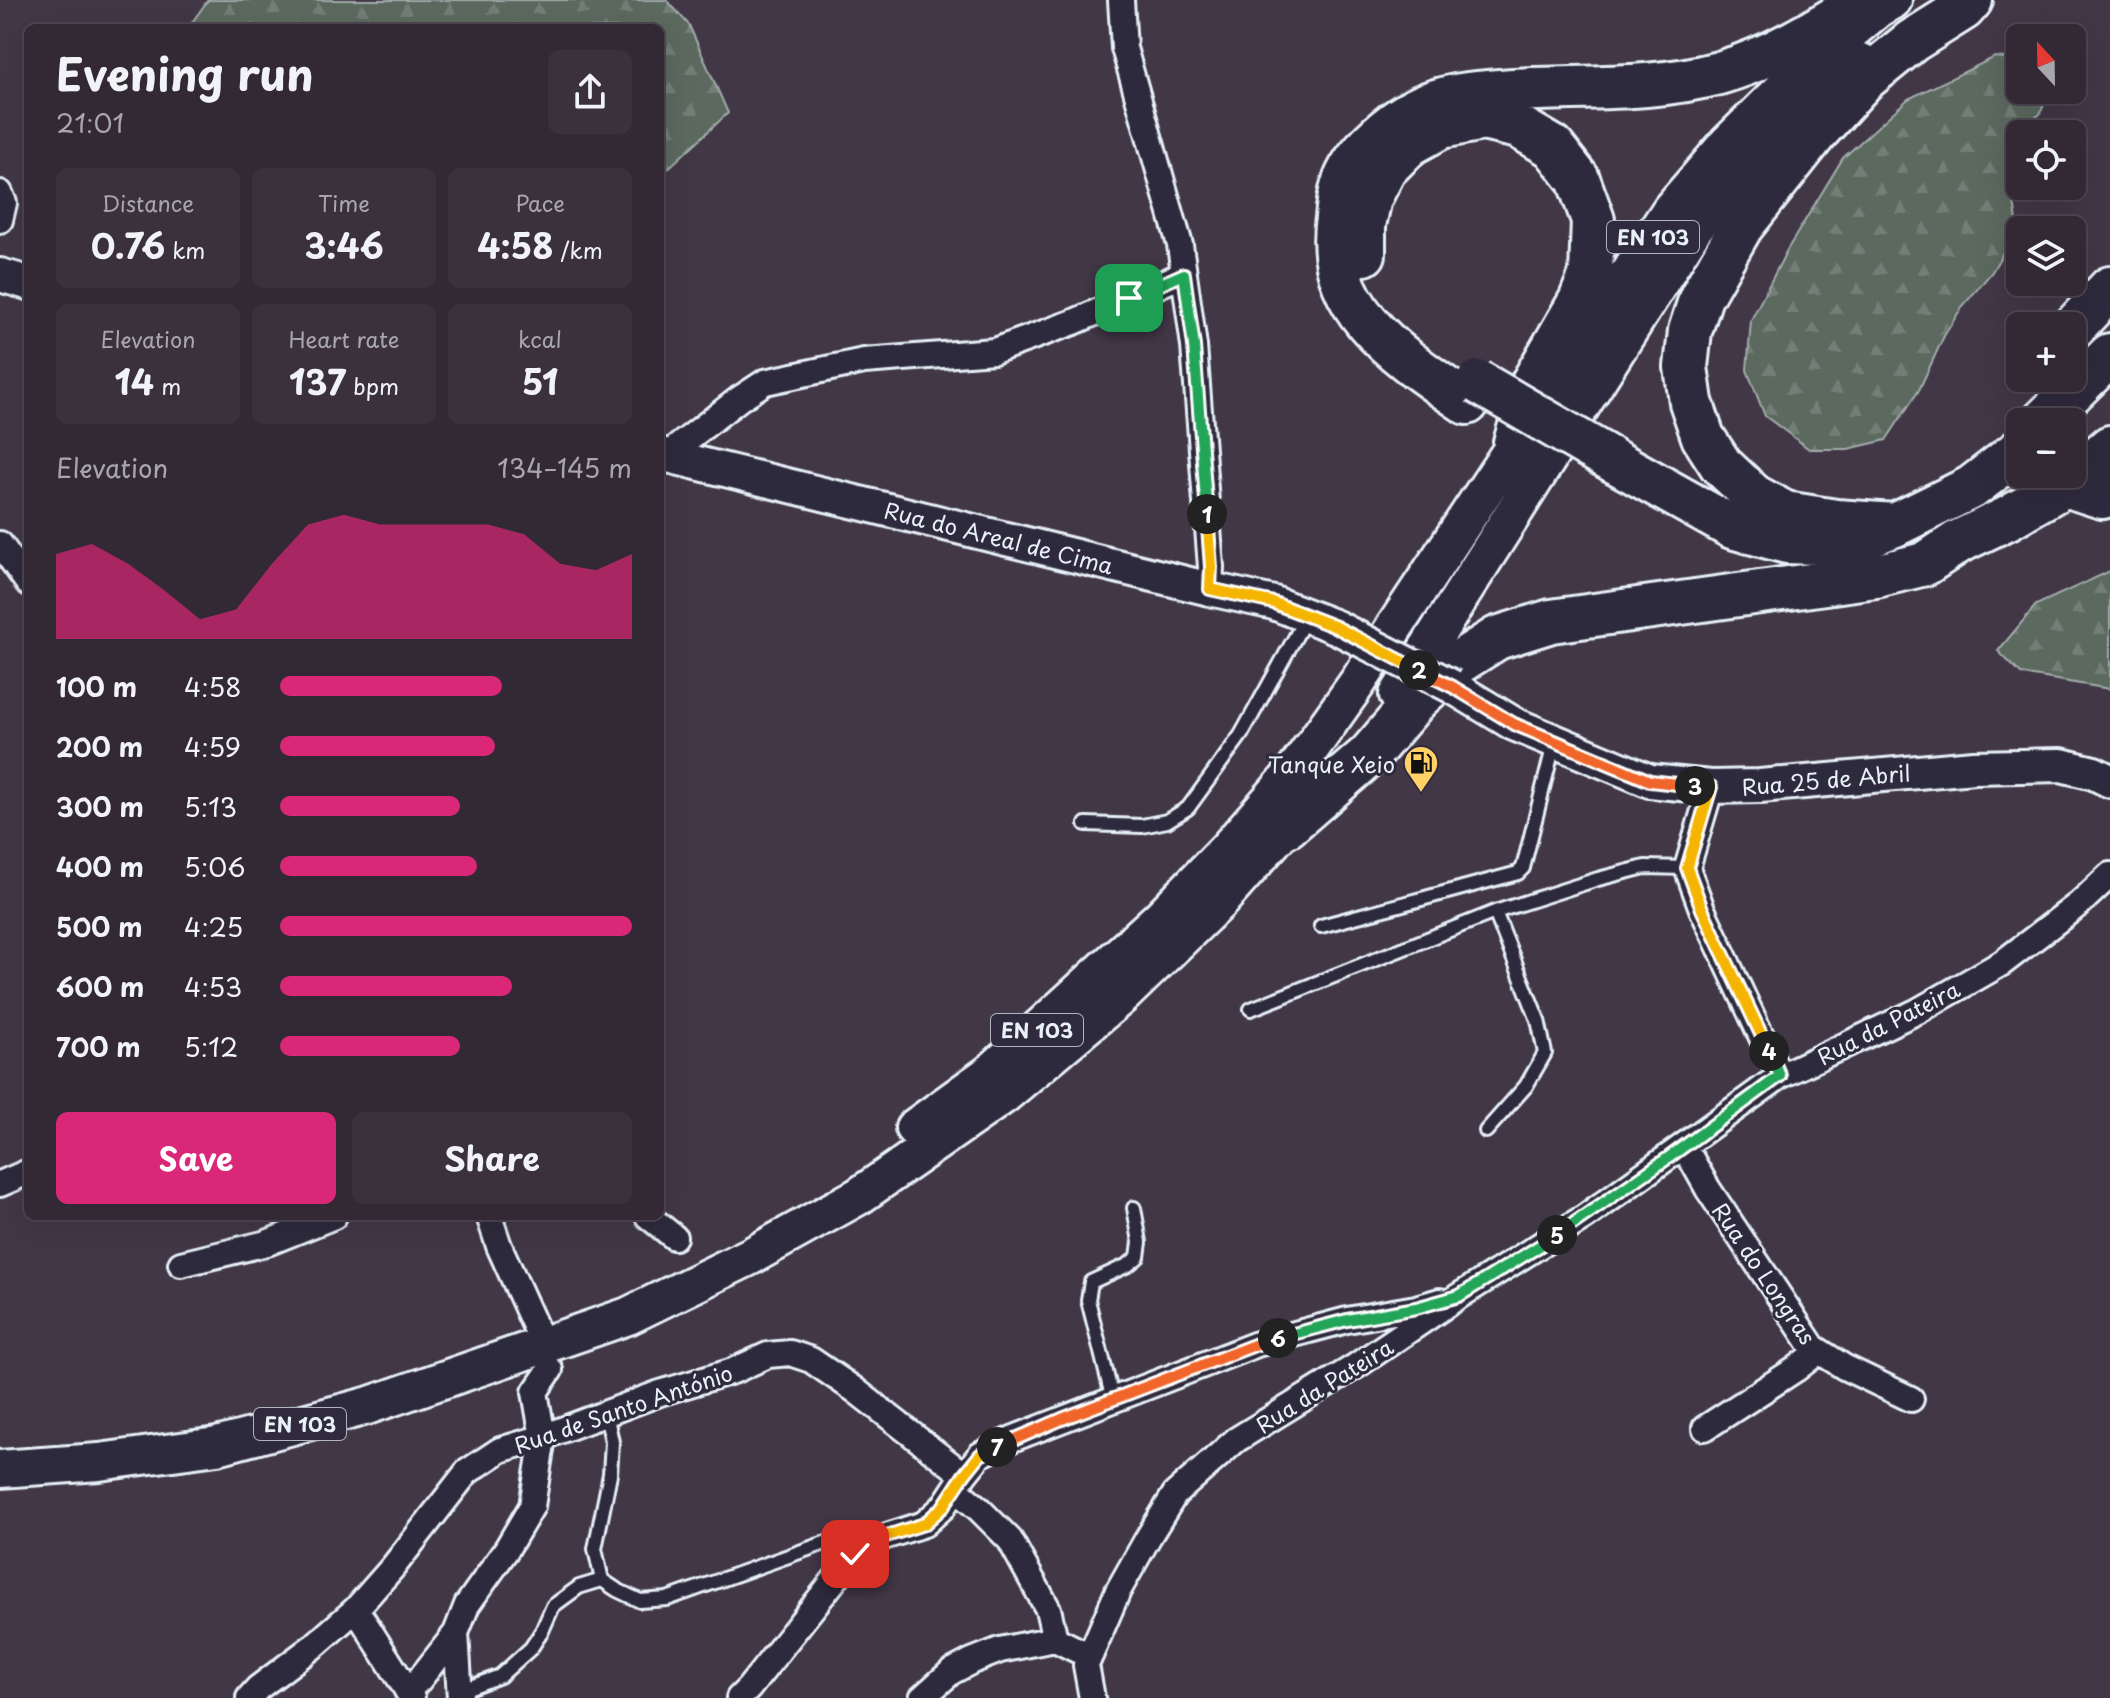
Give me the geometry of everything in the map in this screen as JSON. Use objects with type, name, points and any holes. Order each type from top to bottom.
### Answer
[{"type":"highway","points":[[1864,0],[1808,35],[1763,58],[1717,74],[1651,86],[1478,92],[1435,101],[1395,121],[1362,151],[1342,186],[1335,230],[1338,267],[1351,302],[1376,335],[1416,368],[1472,393],[1607,470],[1717,544],[1783,562],[1876,562],[1958,542]]},
{"type":"highway","points":[[1895,525],[1836,521],[1785,513],[1754,496],[1721,465],[1703,437],[1691,402],[1686,367],[1690,331],[1701,297],[1741,227],[1815,134],[1864,80],[1912,41],[1963,9],[1971,0]]},
{"type":"highway","points":[[1472,393],[1396,320],[1375,288],[1364,259],[1364,225],[1370,198],[1385,169],[1410,144],[1441,127],[1483,119],[1519,127],[1553,147],[1578,179],[1593,220],[1591,274],[1580,301],[1533,382],[1515,443]]},
{"type":"highway","points":[[2086,314],[2110,288]]},
{"type":"highway","points":[[2086,356],[2110,332]]},
{"type":"highway","points":[[2056,408],[2110,355]]},
{"type":"highway","points":[[2086,411],[2110,394]]},
{"type":"highway","points":[[2086,450],[2110,422]]},
{"type":"highway","points":[[2086,461],[2110,447]]},
{"type":"highway","points":[[1607,470],[1732,527],[1787,542],[1847,544],[1895,525],[1972,487],[2006,454]]},
{"type":"highway","points":[[2086,481],[2096,487],[2110,475]]},
{"type":"highway","points":[[2086,485],[2102,497],[2110,491]]},
{"type":"highway","points":[[1287,826],[1369,755],[1418,698],[1456,664],[1497,638],[1551,621],[1876,576],[1925,564],[1958,542],[2008,518],[2046,488]]},
{"type":"main road","name":"EN 103","points":[[495,1363],[624,1304],[740,1241],[850,1174],[990,1073],[1161,917],[1227,849],[1294,772],[1358,682],[1671,209],[1728,143],[1788,84],[1879,8],[1893,0]]},
{"type":"main road","name":"EN 103","points":[[0,1469],[99,1462],[217,1446],[367,1406],[628,1316],[751,1256],[859,1196],[1004,1095],[1123,995],[1221,900],[1389,710],[1694,228],[1749,164],[1806,108],[1899,31],[1949,0]]},
{"type":"main road","points":[[0,275],[24,282]]},
{"type":"main road","name":"Rua do Areal de Cima","points":[[664,455],[1274,603],[1321,622]]},
{"type":"main road","name":"Rua 25 de Abril","points":[[1321,622],[1453,687],[1514,724],[1650,781],[1711,787],[1760,786],[1974,767],[2046,765],[2061,765],[2094,773],[2110,781]]},
{"type":"street","points":[[1121,0],[1124,48],[1180,245],[1194,346],[1211,567],[1210,589]]},
{"type":"street","points":[[0,193],[4,203],[0,220]]},
{"type":"street","points":[[664,454],[765,382],[864,361],[994,351],[1074,322],[1184,274]]},
{"type":"street","points":[[0,544],[24,577]]},
{"type":"street","points":[[1711,787],[1687,868],[1702,909],[1780,1076]]},
{"type":"street","name":"Rua da Pateira","points":[[1092,1698],[1086,1665],[1118,1591],[1175,1494],[1236,1440],[1585,1217],[1780,1076],[1918,1011],[2002,963],[2079,904],[2110,875]]},
{"type":"street","name":"Rua do Longras","points":[[1684,1146],[1708,1189],[1813,1347],[1844,1367],[1911,1399]]},
{"type":"street","points":[[0,1184],[24,1174]]},
{"type":"street","points":[[181,1264],[267,1243],[324,1220]]},
{"type":"street","points":[[490,1220],[535,1326]]},
{"type":"street","points":[[653,1220],[674,1237]]},
{"type":"street","points":[[739,1698],[855,1554],[871,1541],[924,1524],[943,1507],[980,1455],[1037,1429],[1257,1344],[1347,1320],[1416,1308],[1459,1296]]},
{"type":"street","points":[[1705,1428],[1819,1351]]},
{"type":"street","name":"Rua de Santo António","points":[[249,1698],[356,1609],[467,1472],[500,1450],[660,1393],[733,1371],[768,1355],[790,1353],[811,1360],[855,1390],[959,1482],[979,1509],[1010,1540],[1048,1609],[1055,1639]]},
{"type":"street","points":[[356,1609],[410,1694],[456,1633],[467,1605],[506,1550],[532,1506],[543,1437],[535,1392],[550,1370]]},
{"type":"street","points":[[456,1633],[460,1695]]},
{"type":"street","points":[[922,1698],[951,1672],[1000,1650],[1055,1639],[1091,1654]]},
{"type":"lane","points":[[1086,824],[1142,826],[1167,821],[1188,808],[1321,622]]},
{"type":"lane","points":[[1321,926],[1518,873],[1523,868],[1555,741]]},
{"type":"lane","points":[[1251,1009],[1495,912],[1645,867],[1687,868]]},
{"type":"lane","points":[[1486,1131],[1526,1086],[1545,1053],[1538,1020],[1495,912]]},
{"type":"lane","points":[[1113,1400],[1088,1300],[1091,1282],[1138,1257],[1140,1242],[1134,1208]]},
{"type":"lane","points":[[606,1413],[612,1442],[610,1474],[595,1549],[602,1580],[617,1590],[640,1601],[667,1599],[825,1543],[871,1541]]},
{"type":"lane","points":[[460,1695],[500,1676],[531,1648],[553,1606],[579,1587],[602,1580]]},
{"type":"green space","points":[[208,0],[667,0],[689,25],[728,113],[664,172],[664,24],[191,24]]},
{"type":"green space","points":[[1995,57],[2006,58],[2006,104],[2044,104],[2040,114],[2032,120],[2006,120],[2006,200],[2014,200],[2016,216],[2006,216],[2006,247],[1992,272],[1962,307],[1944,336],[1919,390],[1886,440],[1848,449],[1809,449],[1765,416],[1747,370],[1751,320],[1787,250],[1843,158],[1908,99]]},
{"type":"green space","points":[[2110,571],[2110,689],[2021,674],[1998,651],[2036,605]]},
{"type":"place","name":"Tanque Xeio","points":[[1421,794]]},
{"type":"route","points":[[855,1554],[871,1541],[924,1524],[943,1507],[980,1455],[1012,1439],[1257,1344],[1347,1320],[1416,1308],[1459,1296],[1585,1217],[1780,1076],[1702,909],[1687,868],[1711,787],[1650,781],[1514,724],[1453,687],[1336,627],[1274,603],[1210,589],[1211,567],[1194,346],[1184,274],[1129,298]]}]
